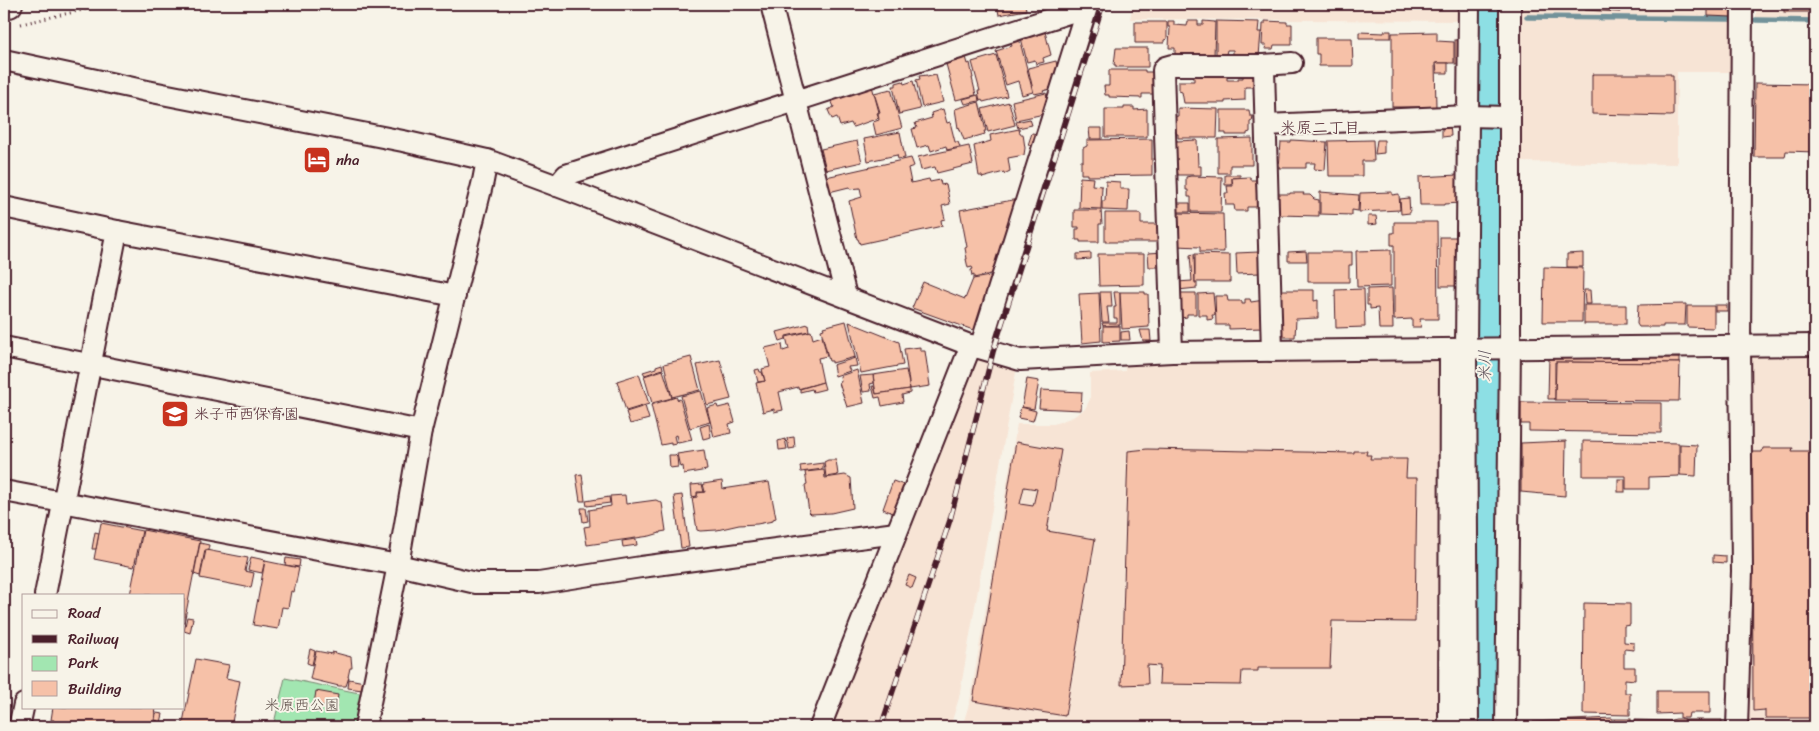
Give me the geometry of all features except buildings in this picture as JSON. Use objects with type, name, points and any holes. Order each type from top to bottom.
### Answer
[{"type":"street","points":[[771,4],[846,296]]},
{"type":"street","points":[[1449,727],[1470,117],[1470,4]]},
{"type":"street","points":[[1506,727],[1503,347],[1505,117],[1510,4]]},
{"type":"street","points":[[1737,727],[1742,571],[1740,346],[1742,4]]},
{"type":"street","points":[[557,186],[566,175],[1087,5]]},
{"type":"street","points":[[820,727],[896,533],[976,346],[1087,5]]},
{"type":"street","points":[[4,60],[147,92],[403,141],[487,160],[976,346],[1020,360],[1172,352],[1815,345]]},
{"type":"street","points":[[1172,352],[1163,70],[1165,67],[1172,65],[1292,63]]},
{"type":"street","points":[[1262,65],[1264,69],[1266,125],[1272,351]]},
{"type":"street","points":[[1266,125],[1505,117]]},
{"type":"street","points":[[364,727],[398,565],[421,431],[487,160]]},
{"type":"street","points":[[4,207],[117,231],[455,296]]},
{"type":"street","points":[[46,594],[117,231]]},
{"type":"street","points":[[4,346],[421,431]]},
{"type":"street","points":[[1462,349],[1468,727]]},
{"type":"street","points":[[4,491],[398,565],[476,583],[538,583],[641,567],[896,533]]},
{"type":"street","points":[[19,727],[23,708]]},
{"type":"path","points":[[9,12],[109,4]]},
{"type":"shaded area","points":[[1133,4],[1462,4],[1461,21],[1130,19]]},
{"type":"shaded area","points":[[1523,4],[1732,4],[1732,72],[1677,72],[1677,164],[1521,162],[1522,73],[1519,73],[1519,14]]},
{"type":"shaded area","points":[[1756,4],[1815,4],[1815,18],[1756,18]]},
{"type":"shaded area","points":[[1815,353],[1815,727],[1747,727],[1750,358],[1754,354]]},
{"type":"shaded area","points":[[977,357],[1013,368],[1016,372],[959,698],[950,727],[827,727]]},
{"type":"shaded area","points":[[1440,357],[1439,727],[962,727],[970,701],[1017,424],[1054,424],[1073,417],[1085,409],[1090,399],[1090,373],[1125,371],[1124,363]]},
{"type":"green space","name":"米原西公園","points":[[285,678],[364,694],[357,727],[273,727]]},
{"type":"waterway","name":"米川","points":[[1482,727],[1483,220],[1486,4]]},
{"type":"waterway","points":[[1527,17],[1731,19]]},
{"type":"waterway","points":[[1756,20],[1815,21]]},
{"type":"railway","points":[[881,727],[950,520],[993,352],[1103,4]]},
{"type":"place","name":"nha","points":[[317,160]]},
{"type":"place","name":"米子市西保育園","points":[[175,414]]},
{"type":"district","name":"米原二丁目","points":[[1320,127]]}]
